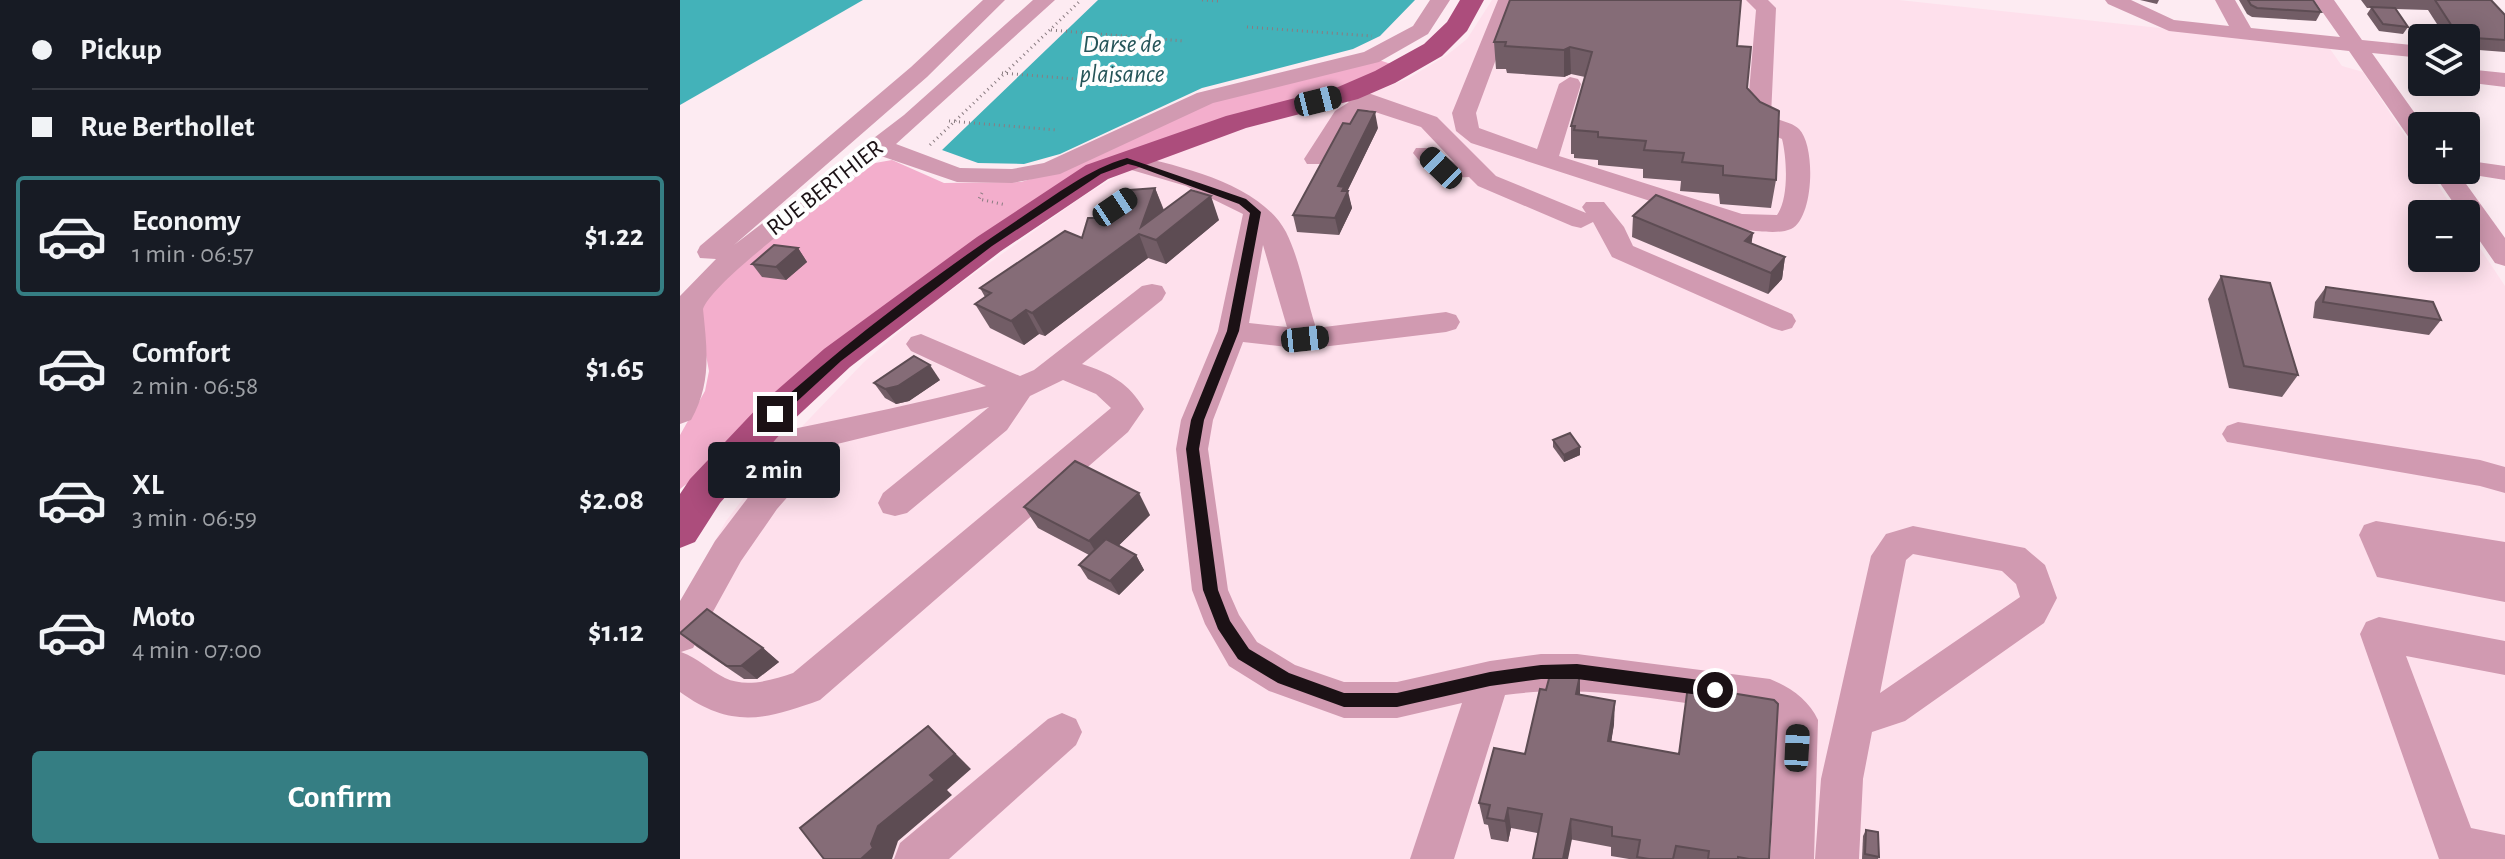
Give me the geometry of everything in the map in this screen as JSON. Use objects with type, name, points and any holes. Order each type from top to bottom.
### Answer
[{"type":"main road","points":[[684,514],[775,414],[848,349],[915,297],[1097,172],[1145,174],[1236,122],[1299,106],[1351,105],[1385,77],[1433,50],[1458,26],[1472,0]]},
{"type":"street","points":[[680,284],[708,254],[919,72],[995,0]]},
{"type":"street","name":"RUE BERTHIER","points":[[680,412],[694,365],[689,309],[693,298],[726,265],[880,147],[1045,0]]},
{"type":"street","points":[[880,147],[957,175],[991,177],[1051,169],[1205,98],[1371,57],[1421,30],[1440,0]]},
{"type":"street","points":[[1508,0],[1464,113],[1464,124],[1479,138],[1740,222],[1783,223],[1792,216],[1795,207],[1796,151],[1794,139],[1789,133],[1769,126],[1759,116],[1766,8],[1756,0]]},
{"type":"street","points":[[2115,0],[2169,25],[2355,45],[2408,61]]},
{"type":"street","points":[[2225,0],[2244,35]]},
{"type":"street","points":[[2324,0],[2408,120]]},
{"type":"street","points":[[2480,58],[2505,61]]},
{"type":"street","points":[[2480,77],[2505,80]]},
{"type":"street","points":[[1546,159],[1570,84]]},
{"type":"street","points":[[1316,159],[1351,105],[1429,122],[1487,181],[1588,213],[1611,227],[1622,251],[1782,321]]},
{"type":"street","points":[[1425,153],[1441,168],[1453,171],[1475,169]]},
{"type":"street","points":[[2480,171],[2505,173]]},
{"type":"street","points":[[1145,174],[1242,202],[1256,212],[1273,233],[1305,339]]},
{"type":"street","points":[[2464,184],[2504,255]]},
{"type":"street","points":[[1256,212],[1233,331],[1197,420],[1192,449],[1210,590],[1224,624],[1243,654],[1283,678],[1344,700],[1397,700],[1490,679],[1541,672],[1577,672],[1770,697],[1798,720],[1792,859]]},
{"type":"street","points":[[749,443],[786,443],[1019,388],[1045,378],[1152,293]]},
{"type":"street","points":[[1233,331],[1305,339],[1446,322]]},
{"type":"street","points":[[921,344],[1019,388]]},
{"type":"street","points":[[680,669],[707,691],[740,702],[772,699],[806,687],[1117,424],[1128,409],[1121,396],[1104,384],[1058,367]]},
{"type":"street","points":[[895,503],[996,422],[1019,388]]},
{"type":"street","points":[[2238,434],[2480,473],[2505,480]]},
{"type":"street","points":[[680,636],[728,551],[765,500],[823,435]]},
{"type":"street","points":[[2505,557],[2376,535],[2390,566],[2505,587]]},
{"type":"street","points":[[1837,859],[1842,779],[1889,556],[1898,544],[1913,540],[2012,558],[2032,576],[2039,598],[2031,612],[1891,708],[1856,718]]},
{"type":"street","points":[[2505,658],[2379,634],[2456,847],[2505,857]]},
{"type":"street","points":[[1432,859],[1490,679]]},
{"type":"street","points":[[916,859],[1062,732]]},
{"type":"path","points":[[915,160],[952,121],[1081,0]]},
{"type":"path","points":[[1202,0],[1218,1]]},
{"type":"path","points":[[1247,27],[1380,36]]},
{"type":"path","points":[[1047,30],[1184,41]]},
{"type":"path","points":[[1003,73],[1148,85]]},
{"type":"path","points":[[952,121],[1057,130]]},
{"type":"path","points":[[991,177],[979,199],[1038,212]]},
{"type":"shaded area","points":[[1492,0],[1899,0],[2328,46],[2342,66],[2363,72],[2408,140],[2408,184],[2437,184],[2448,200],[2408,200],[2408,272],[2480,272],[2480,248],[2505,286],[2505,859],[680,859],[680,604],[726,521],[786,443],[864,362],[933,303],[1082,197],[1117,176],[1198,142],[1377,91],[1409,78],[1467,39]]},
{"type":"shaded area","points":[[1376,59],[1394,65],[1349,84],[1231,118],[1101,164],[680,489],[680,435],[705,391],[709,371],[701,329],[702,302],[735,264],[875,163],[892,160],[944,183],[1021,182],[1067,168],[1208,102]]},
{"type":"water","points":[[680,0],[863,0],[680,105]]},
{"type":"water","name":"Darse de plaisance","points":[[1098,0],[1415,0],[1380,36],[1353,49],[1202,88],[1060,154],[1024,164],[978,163],[942,150]]},
{"type":"building","points":[[1510,0],[1741,0],[1737,46],[1751,47],[1747,88],[1760,102],[1779,111],[1776,180],[1723,175],[1723,166],[1682,162],[1684,153],[1644,150],[1646,141],[1598,137],[1598,132],[1574,130],[1575,126],[1571,126],[1592,52],[1570,47],[1564,50],[1505,46],[1506,42],[1494,42]]},
{"type":"building","points":[[2248,0],[2313,0],[2321,12],[2257,8]]},
{"type":"building","points":[[2435,0],[2491,0],[2505,15],[2505,40],[2480,38],[2480,24],[2451,24]]},
{"type":"building","points":[[2371,7],[2395,8],[2408,27],[2383,24]]},
{"type":"building","points":[[1358,110],[1375,112],[1338,186],[1344,187],[1342,191],[1348,191],[1335,218],[1293,215],[1343,123],[1350,124]]},
{"type":"building","points":[[1155,188],[1141,227],[1191,190],[1211,196],[1156,240],[1139,234],[1032,313],[1026,310],[1011,321],[975,304],[991,293],[980,288],[1065,231],[1082,238],[1088,218],[1097,218],[1099,211],[1107,211],[1109,204],[1118,203],[1120,197],[1128,196],[1130,190]]},
{"type":"building","points":[[1656,195],[1753,233],[1745,241],[1785,257],[1771,273],[1633,216]]},
{"type":"building","points":[[774,245],[798,248],[776,267],[752,264]]},
{"type":"building","points":[[2221,276],[2270,283],[2298,375],[2244,366]]},
{"type":"building","points":[[2326,287],[2433,302],[2441,320],[2323,302]]},
{"type":"building","points":[[914,356],[930,365],[898,386],[885,389],[874,383]]},
{"type":"building","points":[[1570,433],[1580,447],[1564,455],[1553,440]]},
{"type":"building","points":[[1075,461],[1139,493],[1089,541],[1024,507]]},
{"type":"building","points":[[1106,539],[1136,555],[1110,581],[1079,565]]},
{"type":"building","points":[[707,609],[763,648],[741,666],[727,666],[680,633]]},
{"type":"building","points":[[1551,671],[1580,675],[1576,694],[1615,701],[1608,741],[1679,754],[1688,686],[1774,700],[1778,704],[1769,859],[1708,859],[1709,851],[1676,846],[1673,859],[1637,857],[1640,840],[1612,836],[1612,827],[1571,819],[1563,859],[1533,859],[1542,814],[1508,808],[1505,821],[1487,818],[1490,805],[1479,803],[1494,748],[1525,754],[1540,689],[1546,690]]},
{"type":"building","points":[[928,726],[955,754],[930,775],[935,780],[878,826],[871,844],[873,848],[861,859],[824,859],[800,828]]},
{"type":"building","points":[[1866,830],[1878,832],[1879,857],[1865,854]]},
{"type":"route","points":[[775,414],[837,358],[989,244],[1097,172],[1127,161],[1140,164],[1242,202],[1256,212],[1233,331],[1197,420],[1192,449],[1210,590],[1224,624],[1243,654],[1283,678],[1344,700],[1397,700],[1490,679],[1541,672],[1577,672],[1715,690]]}]
